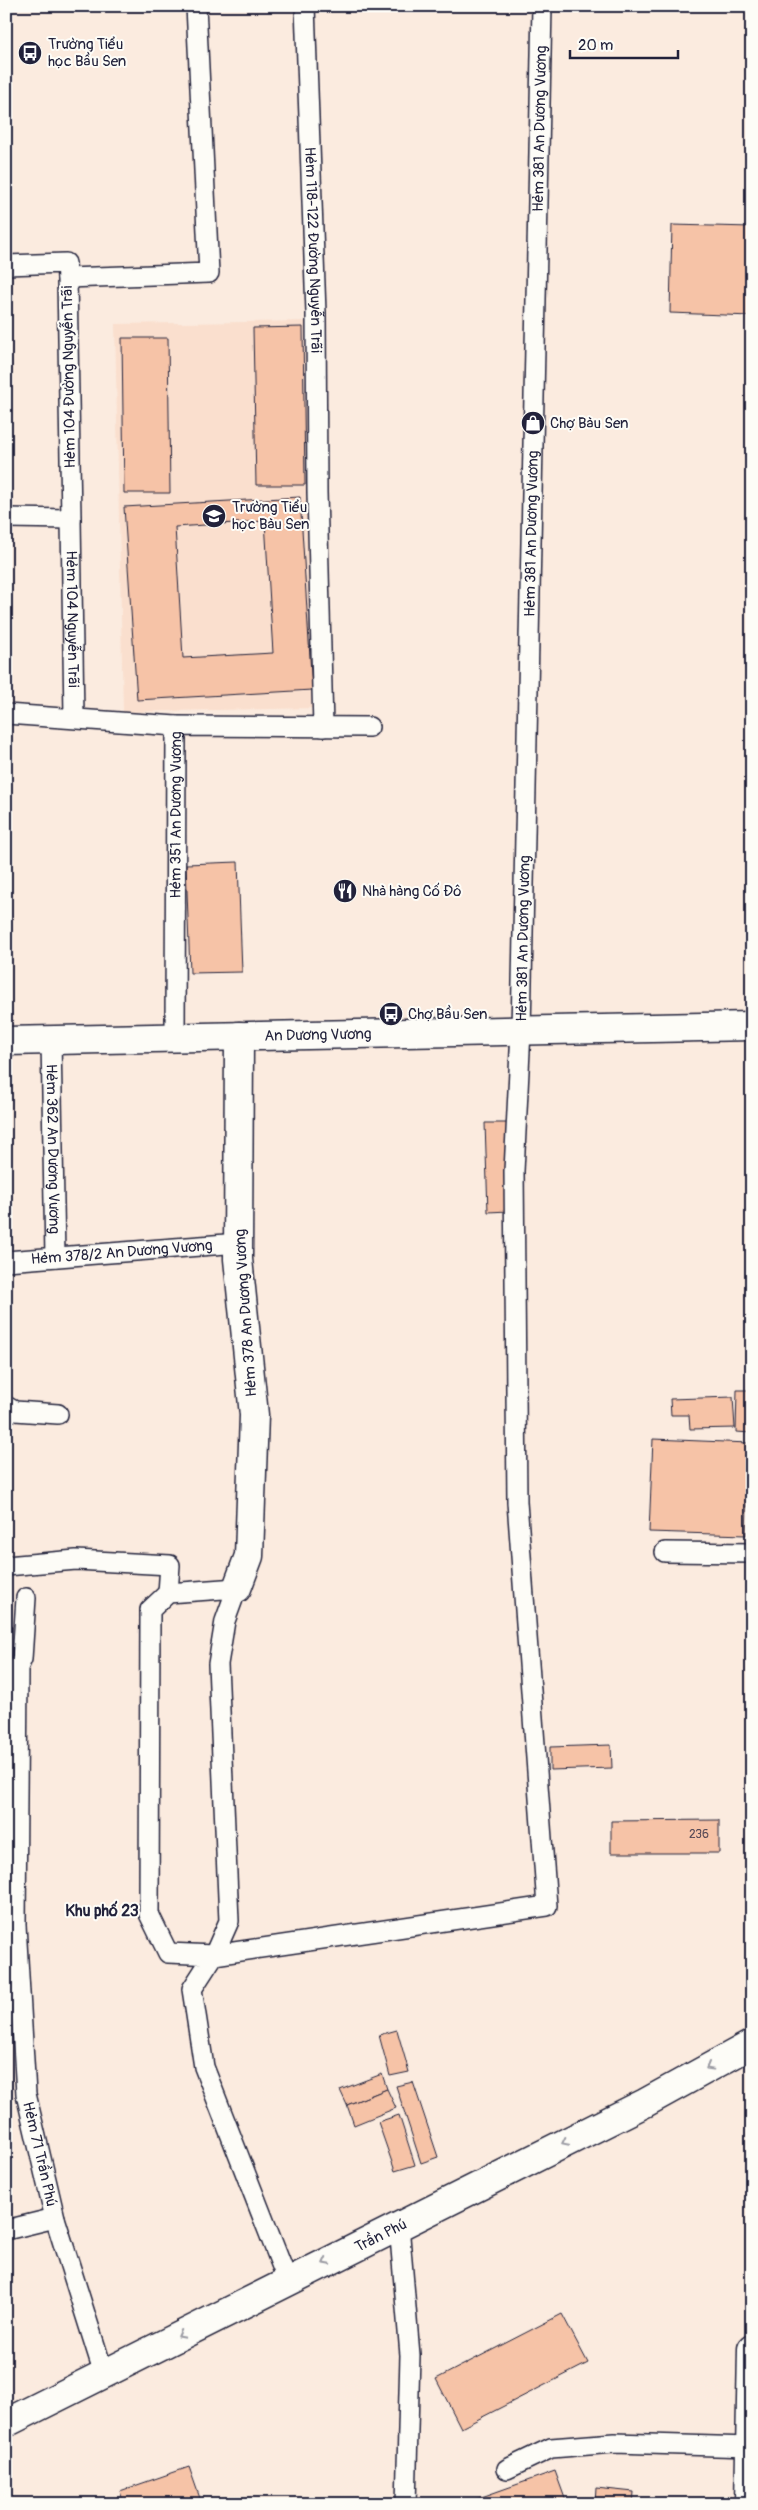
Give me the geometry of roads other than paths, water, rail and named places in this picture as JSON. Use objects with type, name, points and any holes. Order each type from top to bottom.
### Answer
[{"type":"main road","name":"An Dương Vương","points":[[6,1041],[752,1026]]},
{"type":"main road","name":"Hẻm 378 An Dương Vương","points":[[237,1588],[249,1556],[254,1415],[238,1259],[239,1036]]},
{"type":"main road","name":"Trần Phú","points":[[6,2423],[645,2102],[752,2044]]},
{"type":"main road","points":[[749,2504],[752,2349]]},
{"type":"lane","name":"Hẻm 104 Đường Nguyễn Trãi","points":[[71,519],[67,278],[209,273],[196,6]]},
{"type":"lane","name":"Hẻm 118-122 Đường Nguyễn Trãi","points":[[305,6],[316,313],[317,492],[323,727]]},
{"type":"lane","name":"Hẻm 381 An Dương Vương","points":[[214,1955],[547,1906],[516,1502],[514,1170],[522,1031],[542,6]]},
{"type":"lane","points":[[6,265],[66,263],[67,278]]},
{"type":"lane","points":[[6,518],[71,519]]},
{"type":"lane","name":"Hẻm 104 Nguyễn Trãi","points":[[71,519],[74,718]]},
{"type":"lane","points":[[6,714],[176,726]]},
{"type":"lane","name":"Hẻm 351 An Dương Vương","points":[[175,1037],[176,726],[369,727]]},
{"type":"lane","name":"Hẻm 362 An Dương Vương","points":[[51,1040],[55,1257]]},
{"type":"lane","name":"Hẻm 378/2 An Dương Vương","points":[[6,1260],[239,1243]]},
{"type":"lane","points":[[6,1406],[15,1411],[58,1414]]},
{"type":"lane","points":[[665,1552],[752,1553]]},
{"type":"lane","points":[[6,1566],[76,1560],[170,1565],[168,1593]]},
{"type":"lane","points":[[214,1955],[168,1953],[149,1914],[150,1610],[168,1593],[237,1588],[225,1620],[218,1664],[228,1921],[214,1955],[192,1989],[204,2067],[288,2282]]},
{"type":"lane","name":"Hẻm 71 Trần Phú","points":[[26,1598],[22,1659],[12,1668],[16,1925],[26,2094],[55,2218],[104,2374]]},
{"type":"lane","points":[[6,2230],[55,2218]]},
{"type":"lane","points":[[399,2225],[410,2355],[406,2504]]},
{"type":"lane","points":[[506,2469],[551,2448],[614,2443],[750,2447]]},
{"type":"place","name":"Trường Tiểu học Bầu Sen","points":[[30,53]]},
{"type":"place","name":"Chợ Bàu Sen","points":[[533,423]]},
{"type":"place","name":"Trường Tiểu học Bàu Sen","points":[[214,516]]},
{"type":"place","name":"Nhà hàng Cố Đô","points":[[345,891]]},
{"type":"place","name":"Chợ Bầu Sen","points":[[391,1014]]},
{"type":"district","name":"Khu phố 23","points":[[102,1911]]}]
